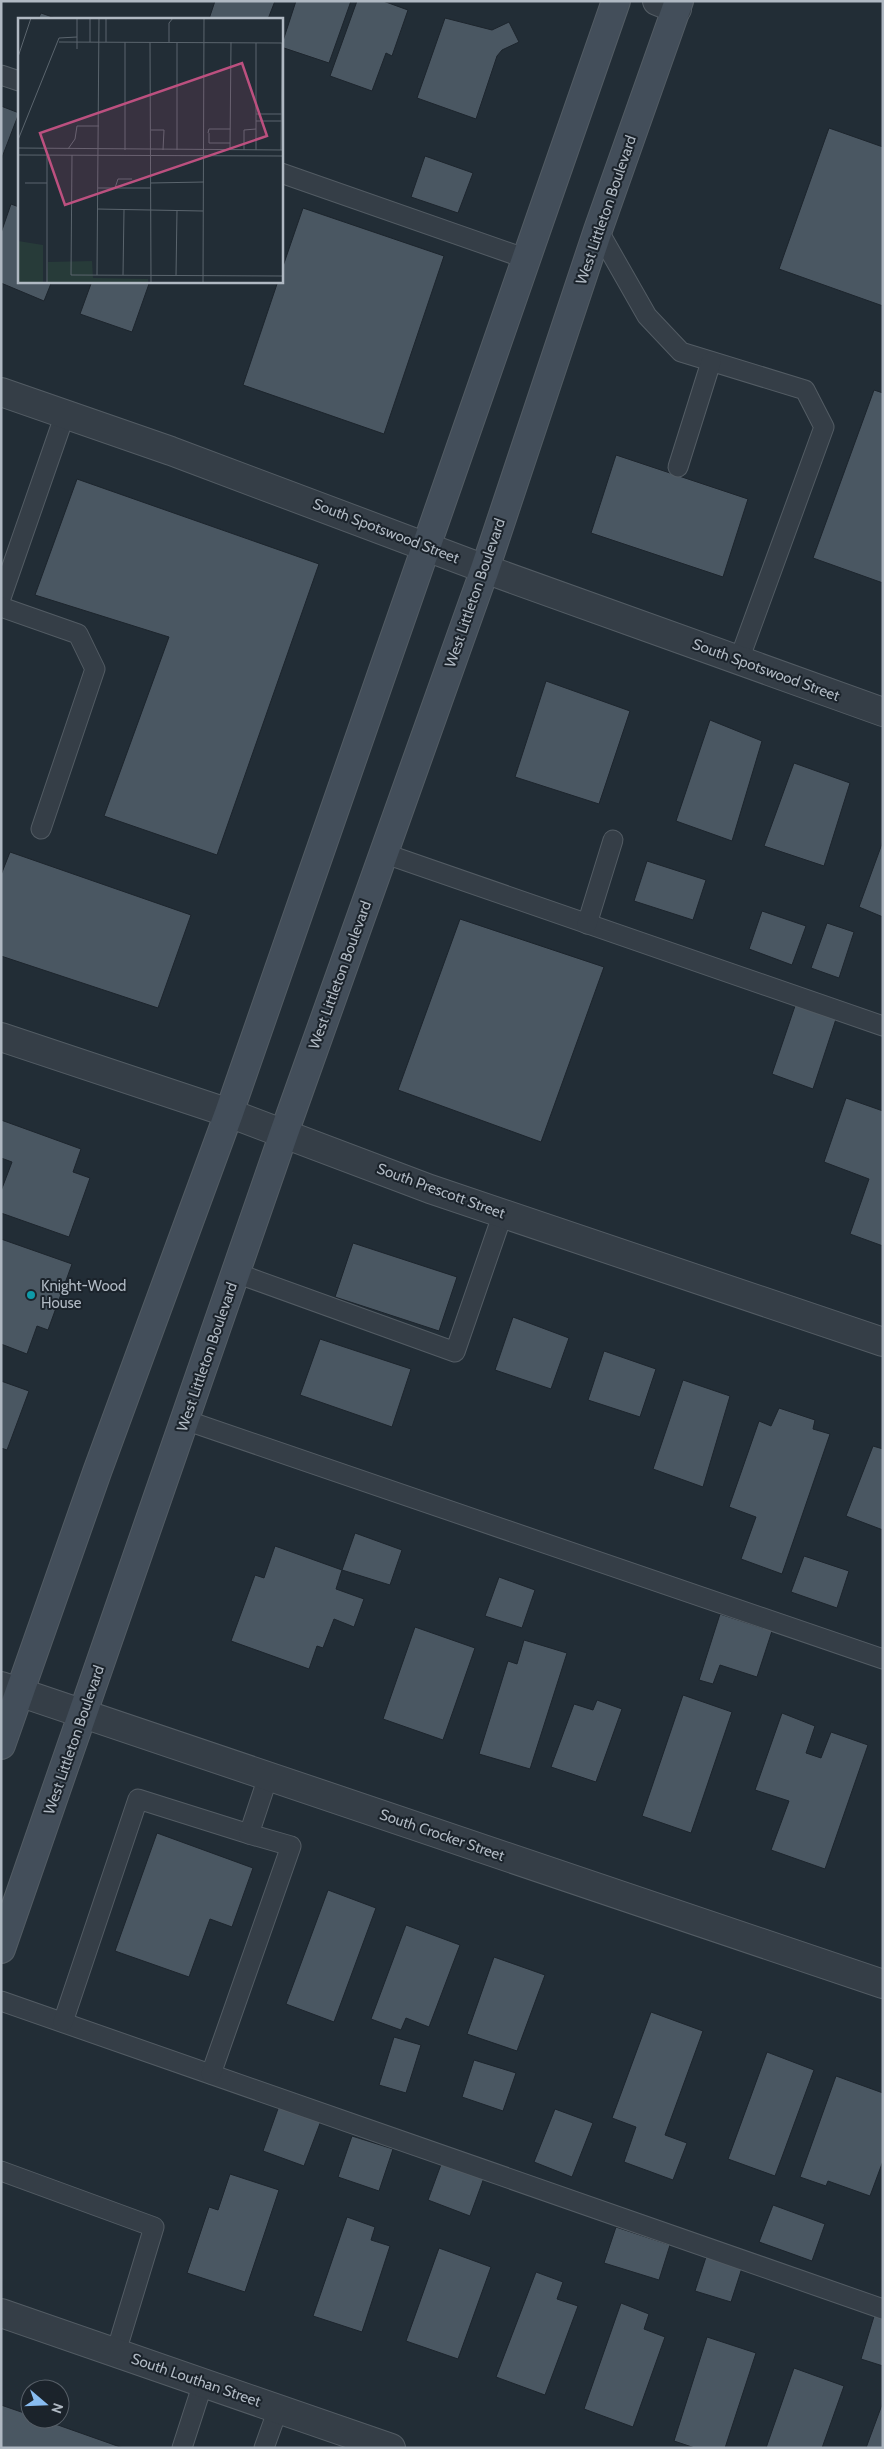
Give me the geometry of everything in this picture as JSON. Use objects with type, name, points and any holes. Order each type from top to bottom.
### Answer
[{"type":"main road","points":[[1,1746],[10,1689],[94,1481],[229,1113],[428,546],[616,1]]},
{"type":"main road","name":"West Littleton Boulevard","points":[[1,1949],[84,1715],[284,1133],[485,569],[671,4]]},
{"type":"street","name":"South Spotswood Street","points":[[1,392],[883,712]]},
{"type":"street","name":"South Prescott Street","points":[[1,1036],[229,1113],[430,1189],[883,1342]]},
{"type":"street","name":"South Crocker Street","points":[[10,1689],[883,1984]]},
{"type":"street","name":"South Louthan Street","points":[[1,2313],[391,2448]]},
{"type":"lane","points":[[1,75],[18,81]]},
{"type":"lane","points":[[282,173],[527,259]]},
{"type":"lane","points":[[598,230],[647,316],[681,352],[805,390],[824,427],[739,660]]},
{"type":"lane","points":[[678,467],[711,362]]},
{"type":"lane","points":[[1,598],[65,414]]},
{"type":"lane","points":[[1,607],[78,634],[95,669],[41,829]]},
{"type":"lane","points":[[587,924],[613,840]]},
{"type":"lane","points":[[383,854],[883,1026]]},
{"type":"lane","points":[[236,1273],[455,1352],[503,1213]]},
{"type":"lane","points":[[185,1420],[883,1659]]},
{"type":"lane","points":[[249,1834],[268,1777]]},
{"type":"lane","points":[[64,2022],[138,1799],[291,1846],[211,2074]]},
{"type":"lane","points":[[1,2000],[883,2310]]},
{"type":"lane","points":[[1,2172],[154,2227],[116,2352]]},
{"type":"lane","points":[[182,2448],[203,2383]]},
{"type":"lane","points":[[264,2448],[278,2409]]},
{"type":"building","points":[[215,1],[275,1],[268,18],[209,18]]},
{"type":"building","points":[[296,1],[351,1],[329,63],[282,47]]},
{"type":"building","points":[[357,1],[383,1],[408,10],[392,56],[386,53],[372,91],[330,76]]},
{"type":"building","points":[[41,13],[55,18],[38,18]]},
{"type":"building","points":[[445,18],[492,30],[509,22],[519,42],[502,50],[497,56],[476,119],[417,98]]},
{"type":"building","points":[[1,106],[18,113],[18,116],[1,160]]},
{"type":"building","points":[[829,128],[883,147],[883,306],[779,269]]},
{"type":"building","points":[[425,156],[473,173],[458,213],[411,197]]},
{"type":"building","points":[[11,204],[18,207],[18,282],[52,282],[44,301],[1,283],[1,233]]},
{"type":"building","points":[[303,208],[444,256],[384,434],[243,385],[278,282],[282,282],[282,269]]},
{"type":"building","points":[[92,282],[150,282],[132,332],[80,314]]},
{"type":"building","points":[[874,390],[883,393],[883,583],[813,558]]},
{"type":"building","points":[[616,455],[748,499],[723,577],[591,533]]},
{"type":"building","points":[[77,479],[319,564],[217,855],[104,816],[169,637],[35,595]]},
{"type":"building","points":[[546,681],[630,711],[599,804],[515,777]]},
{"type":"building","points":[[710,720],[762,741],[732,841],[676,821]]},
{"type":"building","points":[[794,763],[850,783],[824,866],[764,846]]},
{"type":"building","points":[[883,841],[883,917],[859,907]]},
{"type":"building","points":[[10,852],[191,915],[158,1008],[1,956],[1,875]]},
{"type":"building","points":[[647,861],[706,880],[693,920],[634,901]]},
{"type":"building","points":[[762,911],[806,926],[792,965],[749,949]]},
{"type":"building","points":[[460,919],[604,967],[541,1142],[398,1090]]},
{"type":"building","points":[[827,923],[854,932],[839,978],[811,968]]},
{"type":"building","points":[[796,1003],[836,1019],[813,1089],[772,1074]]},
{"type":"building","points":[[846,1098],[883,1111],[883,1246],[850,1234],[869,1179],[824,1162]]},
{"type":"building","points":[[1,1120],[81,1149],[73,1172],[90,1178],[69,1237],[1,1213],[1,1191],[12,1162],[1,1158]]},
{"type":"building","name":"Knight-Wood House","points":[[1,1239],[72,1264],[48,1330],[37,1326],[27,1354],[1,1344]]},
{"type":"building","points":[[353,1243],[457,1277],[439,1331],[335,1297]]},
{"type":"building","points":[[513,1317],[569,1338],[551,1389],[495,1370]]},
{"type":"building","points":[[320,1339],[411,1369],[392,1427],[300,1395]]},
{"type":"building","points":[[604,1351],[656,1369],[640,1417],[588,1400]]},
{"type":"building","points":[[683,1380],[730,1396],[703,1487],[653,1469]]},
{"type":"building","points":[[1,1381],[29,1391],[7,1450],[1,1448]]},
{"type":"building","points":[[779,1408],[815,1420],[813,1429],[830,1434],[782,1574],[741,1559],[756,1517],[729,1507],[759,1421],[771,1426]]},
{"type":"building","points":[[873,1446],[883,1449],[883,1530],[846,1516]]},
{"type":"building","points":[[355,1533],[402,1550],[390,1585],[342,1570]]},
{"type":"building","points":[[275,1546],[342,1570],[336,1589],[364,1599],[354,1627],[334,1619],[323,1648],[317,1646],[309,1669],[231,1641],[255,1575],[264,1578]]},
{"type":"building","points":[[804,1556],[849,1571],[837,1608],[791,1592]]},
{"type":"building","points":[[499,1577],[535,1590],[522,1628],[485,1616]]},
{"type":"building","points":[[720,1614],[772,1631],[757,1677],[720,1665],[713,1684],[699,1680]]},
{"type":"building","points":[[415,1627],[475,1648],[443,1740],[383,1719]]},
{"type":"building","points":[[524,1640],[567,1653],[530,1769],[479,1754],[508,1661],[517,1664]]},
{"type":"building","points":[[683,1695],[732,1712],[691,1833],[642,1816]]},
{"type":"building","points":[[597,1700],[622,1709],[596,1782],[551,1767],[574,1704],[593,1710]]},
{"type":"building","points":[[782,1713],[815,1726],[806,1753],[821,1758],[831,1732],[868,1745],[825,1869],[771,1850],[789,1801],[755,1790]]},
{"type":"building","points":[[157,1833],[253,1868],[232,1927],[210,1919],[189,1977],[115,1951]]},
{"type":"building","points":[[328,1890],[376,1908],[334,2022],[286,2004]]},
{"type":"building","points":[[406,1925],[460,1945],[429,2027],[406,2018],[401,2030],[371,2019]]},
{"type":"building","points":[[494,1957],[545,1975],[517,2051],[467,2034]]},
{"type":"building","points":[[651,2012],[703,2031],[665,2135],[687,2143],[673,2180],[624,2162],[636,2127],[612,2118]]},
{"type":"building","points":[[394,2037],[421,2045],[406,2093],[379,2085]]},
{"type":"building","points":[[767,2052],[814,2070],[775,2176],[728,2159]]},
{"type":"building","points":[[474,2060],[516,2073],[503,2111],[462,2097]]},
{"type":"building","points":[[836,2076],[883,2093],[883,2161],[870,2196],[828,2181],[826,2186],[800,2177]]},
{"type":"building","points":[[280,2103],[322,2118],[304,2166],[263,2151]]},
{"type":"building","points":[[555,2109],[593,2123],[572,2177],[534,2162]]},
{"type":"building","points":[[352,2136],[393,2149],[379,2191],[338,2177]]},
{"type":"building","points":[[443,2159],[485,2175],[470,2216],[428,2200]]},
{"type":"building","points":[[230,2174],[279,2190],[245,2292],[187,2273],[209,2207],[218,2210]]},
{"type":"building","points":[[773,2205],[825,2224],[812,2261],[759,2242]]},
{"type":"building","points":[[347,2217],[375,2227],[371,2240],[390,2246],[362,2332],[313,2316]]},
{"type":"building","points":[[616,2227],[670,2245],[659,2280],[604,2263]]},
{"type":"building","points":[[439,2248],[491,2267],[458,2359],[406,2341]]},
{"type":"building","points":[[706,2257],[742,2268],[731,2302],[695,2291]]},
{"type":"building","points":[[536,2272],[563,2282],[557,2299],[578,2306],[545,2395],[496,2377]]},
{"type":"building","points":[[621,2303],[649,2314],[644,2329],[665,2337],[633,2427],[584,2409]]},
{"type":"building","points":[[875,2313],[883,2316],[883,2366],[861,2359]]},
{"type":"building","points":[[707,2337],[756,2353],[725,2448],[695,2448],[674,2441]]},
{"type":"building","points":[[794,2368],[844,2386],[822,2448],[766,2448]]},
{"type":"building","points":[[883,2402],[883,2448],[866,2448]]},
{"type":"building","points":[[1,2405],[20,2412],[20,2429],[69,2429],[123,2448],[1,2448]]},
{"type":"place","name":"Knight-Wood House","points":[[31,1295]]}]
